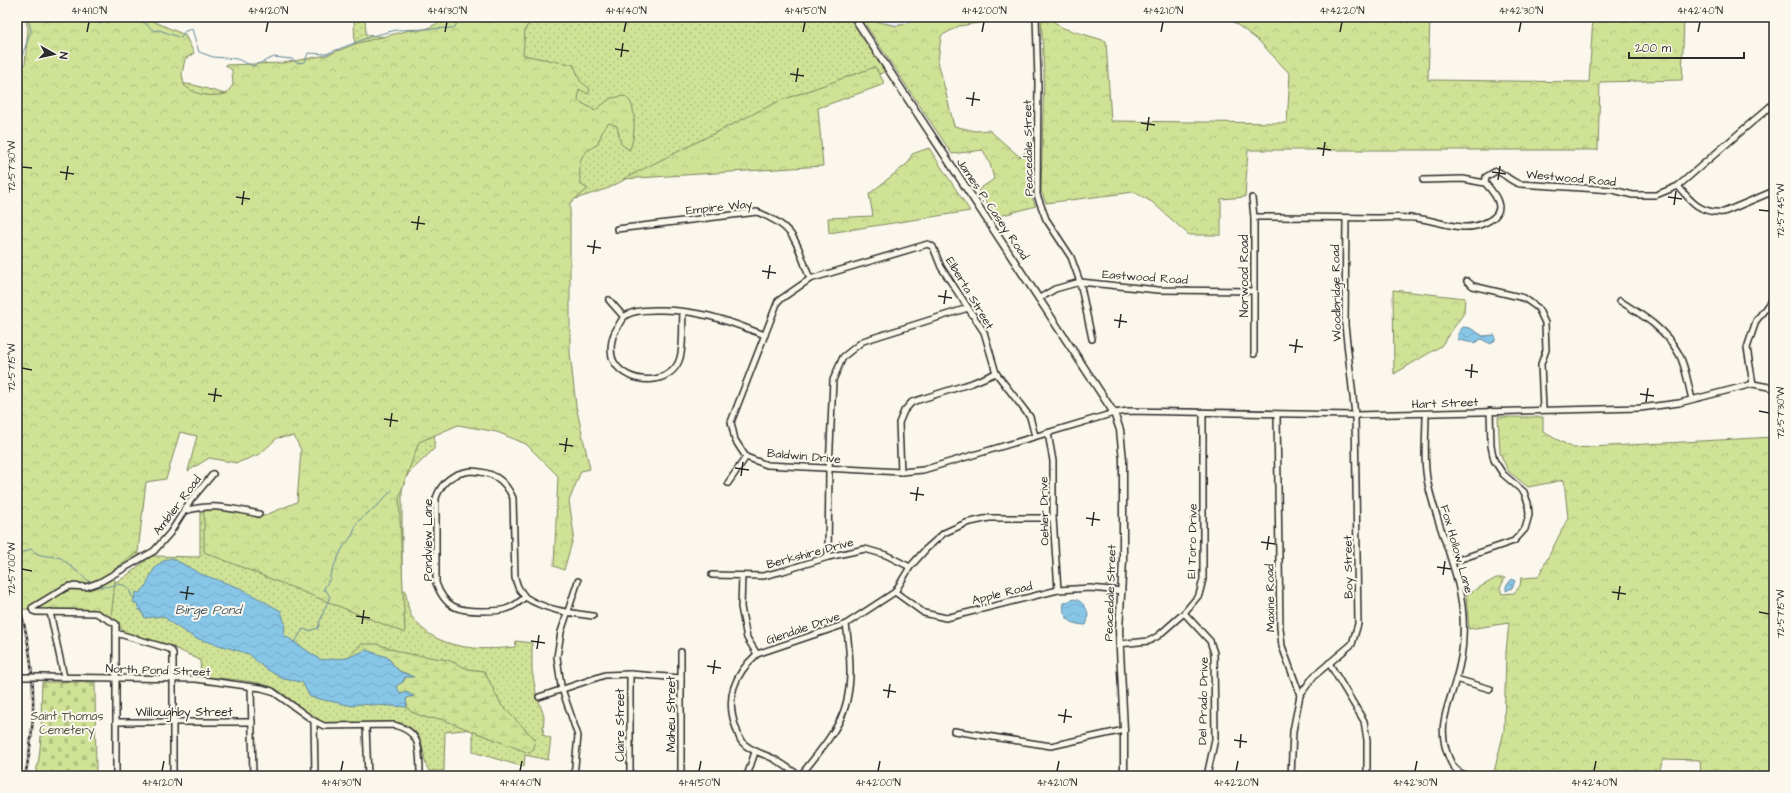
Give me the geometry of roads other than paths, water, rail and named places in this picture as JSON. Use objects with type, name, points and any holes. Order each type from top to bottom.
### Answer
[{"type":"main road","name":"James P. Casey Road","points":[[854,17],[1040,298],[1114,413]]},
{"type":"main road","name":"Peacedale Street","points":[[1114,413],[1120,430],[1123,460],[1122,591],[1119,644],[1124,730],[1124,776]]},
{"type":"street","name":"Peacedale Street","points":[[1036,17],[1038,80],[1037,195],[1046,220],[1071,257],[1080,282],[1092,339]]},
{"type":"street","name":"Westwood Road","points":[[1485,183],[1486,177],[1496,171],[1502,173],[1510,181],[1520,184],[1613,190],[1633,195],[1656,195],[1678,186],[1774,103]]},
{"type":"street","points":[[1254,217],[1420,218],[1459,227],[1475,226],[1491,220],[1499,211],[1500,206],[1496,194],[1485,183],[1463,180],[1423,180]]},
{"type":"street","points":[[1678,186],[1694,205],[1700,209],[1716,213],[1724,212],[1774,191]]},
{"type":"street","name":"Norwood Road","points":[[1252,198],[1254,217],[1254,354]]},
{"type":"street","name":"Empire Way","points":[[617,229],[757,212],[774,218],[788,229],[796,241],[810,279]]},
{"type":"street","name":"Woodbridge Road","points":[[1346,218],[1344,325],[1355,415]]},
{"type":"street","name":"Elberta Street","points":[[810,279],[923,245],[930,245],[941,267],[984,332],[996,373],[1030,417],[1035,436]]},
{"type":"street","points":[[728,483],[746,458],[736,440],[731,422],[778,301],[810,279]]},
{"type":"street","points":[[1467,281],[1473,286],[1524,298],[1538,308],[1546,323],[1546,350],[1541,364],[1543,409]]},
{"type":"street","name":"Eastwood Road","points":[[1040,298],[1056,289],[1071,283],[1080,282],[1158,290],[1254,291]]},
{"type":"street","points":[[1753,384],[1747,348],[1756,321],[1774,297]]},
{"type":"street","points":[[609,300],[624,317]]},
{"type":"street","points":[[1620,301],[1649,319],[1663,331],[1680,356],[1692,399]]},
{"type":"street","points":[[828,556],[829,468],[833,380],[843,357],[864,341],[968,308]]},
{"type":"street","points":[[683,312],[680,358],[671,373],[658,379],[641,380],[630,376],[614,362],[611,349],[614,334],[624,317],[632,312],[643,310],[683,312],[706,315],[765,335]]},
{"type":"street","points":[[902,472],[899,423],[904,411],[912,402],[972,383],[996,373]]},
{"type":"street","name":"Hart Street","points":[[1114,413],[1355,415],[1663,406],[1753,384],[1774,388]]},
{"type":"street","points":[[1452,562],[1514,541],[1525,529],[1530,514],[1524,492],[1503,474],[1494,460],[1491,446],[1490,411]]},
{"type":"street","name":"Baldwin Drive","points":[[746,458],[766,465],[902,472],[923,470],[1114,413]]},
{"type":"street","name":"El Toro Drive","points":[[1119,644],[1149,641],[1158,636],[1184,613],[1199,595],[1203,579],[1203,413]]},
{"type":"street","name":"Fox Hollow Lane","points":[[1426,414],[1428,484],[1452,562],[1461,596],[1464,620],[1462,648],[1456,679],[1445,711],[1443,737],[1451,763],[1458,773],[1465,775]]},
{"type":"street","name":"Maxine Road","points":[[1277,415],[1280,628],[1282,646],[1300,695]]},
{"type":"street","name":"Boy Street","points":[[1300,695],[1314,676],[1352,644],[1358,624],[1355,415]]},
{"type":"street","name":"Oehler Drive","points":[[1048,432],[1053,461],[1053,518],[1058,590]]},
{"type":"street","name":"Pondview Lane","points":[[460,472],[485,472],[501,479],[508,487],[513,498],[515,578],[518,587],[525,597],[514,607],[505,610],[469,611],[460,610],[452,606],[440,594],[436,584],[435,573],[436,498],[442,486],[451,477],[460,472]]},
{"type":"street","name":"Ambler Road","points":[[50,612],[35,612],[32,610],[34,605],[55,592],[70,586],[86,587],[100,582],[154,551],[170,533],[191,500],[214,474]]},
{"type":"street","points":[[184,511],[202,506],[220,506],[259,514]]},
{"type":"street","name":"Glendale Drive","points":[[800,776],[773,758],[755,752],[741,742],[733,720],[732,698],[738,676],[746,664],[757,654],[846,624],[895,592],[910,567],[926,548],[944,533],[966,523],[989,518],[1053,518]]},
{"type":"street","name":"Berkshire Drive","points":[[712,575],[763,576],[828,556],[865,549],[886,555],[910,567]]},
{"type":"street","points":[[742,576],[742,615],[747,638],[757,654]]},
{"type":"street","points":[[574,776],[578,736],[562,690],[557,670],[557,649],[567,612],[578,581]]},
{"type":"street","name":"Apple Road","points":[[895,592],[924,612],[946,618],[1058,590],[1090,588],[1122,591]]},
{"type":"street","points":[[525,597],[532,602],[567,612],[593,616]]},
{"type":"street","points":[[64,677],[50,612],[96,613],[116,624],[116,776]]},
{"type":"street","name":"Del Prado Drive","points":[[1184,613],[1210,641],[1214,653],[1215,739],[1207,776]]},
{"type":"street","points":[[800,776],[836,729],[848,699],[851,657],[846,624]]},
{"type":"street","points":[[116,633],[170,650],[173,653],[173,776]]},
{"type":"street","name":"Maheu Street","points":[[680,652],[681,776]]},
{"type":"street","points":[[1329,663],[1364,721],[1368,740],[1367,776]]},
{"type":"street","points":[[539,697],[605,675],[630,674],[681,678]]},
{"type":"street","name":"Claire Street","points":[[630,674],[630,776]]},
{"type":"street","name":"North Pond Street","points":[[20,677],[196,679],[272,691],[314,721],[324,726],[394,725],[411,732],[418,741],[420,771]]},
{"type":"street","points":[[1456,679],[1490,689]]},
{"type":"street","points":[[251,687],[253,776]]},
{"type":"street","points":[[1291,776],[1293,731],[1300,695]]},
{"type":"street","points":[[314,721],[315,776]]},
{"type":"street","name":"Willoughby Street","points":[[116,722],[252,722]]},
{"type":"street","points":[[366,726],[368,776]]},
{"type":"street","points":[[954,730],[1051,746],[1124,730]]},
{"type":"street","points":[[747,776],[755,752]]},
{"type":"water","points":[[1463,327],[1470,328],[1483,336],[1495,335],[1495,340],[1491,344],[1481,339],[1474,343],[1458,340],[1458,333]]},
{"type":"water","name":"Birge Pond","points":[[172,558],[201,574],[240,588],[281,611],[285,624],[284,635],[321,660],[347,658],[366,650],[387,657],[399,671],[414,677],[405,677],[403,682],[396,686],[401,694],[406,692],[414,696],[406,699],[407,707],[359,704],[353,706],[310,697],[302,682],[283,679],[263,667],[249,654],[195,638],[163,616],[145,618],[141,611],[142,609],[139,610],[137,604],[133,602],[136,592],[139,593],[143,590],[154,569],[158,565]]},
{"type":"water","points":[[1512,579],[1515,581],[1512,588],[1506,591],[1506,586]]},
{"type":"water","points":[[1074,599],[1082,603],[1088,613],[1086,625],[1072,622],[1064,613],[1064,603]]},
{"type":"waterway","points":[[17,63],[22,56],[31,31],[28,17]]},
{"type":"waterway","points":[[89,17],[100,24],[105,17]]},
{"type":"waterway","points":[[131,17],[141,20],[154,31],[159,30],[181,38],[185,31],[192,29],[199,52],[213,57],[237,59],[253,66],[274,57],[292,59],[297,63],[305,62],[308,53],[326,54],[372,36],[396,30],[454,28],[459,20],[465,17]]},
{"type":"waterway","points":[[295,642],[303,629],[309,631],[318,628],[330,597],[326,590],[323,590],[330,579],[330,575],[342,549],[353,534],[357,522],[379,504],[392,490]]},
{"type":"waterway","points":[[17,553],[20,554],[31,549],[41,555],[61,558],[90,582]]},
{"type":"waterway","points":[[97,587],[118,584],[126,586],[132,597],[135,598]]},
{"type":"railway","points":[[17,598],[28,642],[33,687],[32,731],[25,776]]},
{"type":"park label","name":"Saint Thomas Cemetery","points":[[67,723]]}]
